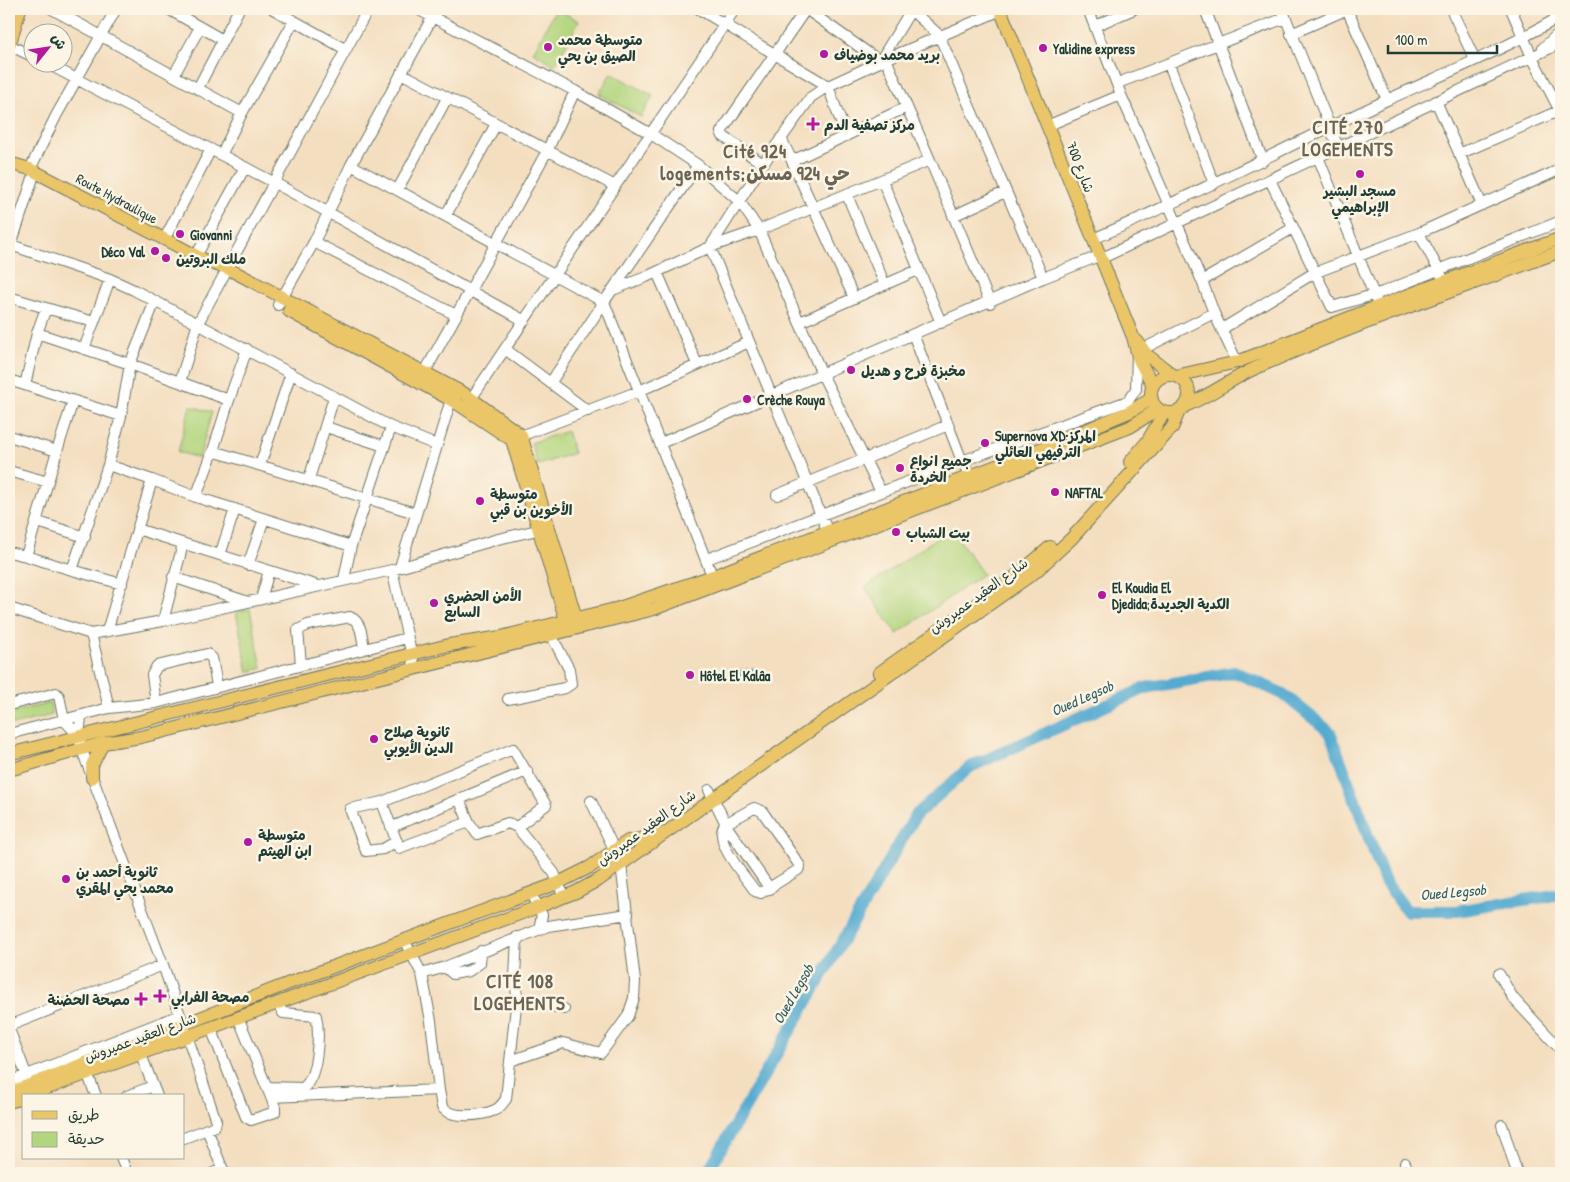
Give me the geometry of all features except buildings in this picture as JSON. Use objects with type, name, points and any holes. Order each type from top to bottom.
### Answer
[{"type":"main road","points":[[9,45],[20,9]]},
{"type":"main road","name":"شارع 700","points":[[1002,9],[1100,258],[1140,351]]},
{"type":"main road","name":"Route Hydraulique","points":[[9,163],[33,170],[452,394]]},
{"type":"main road","points":[[1534,255],[1561,238]]},
{"type":"main road","points":[[1153,384],[1160,377],[1238,362],[1376,300],[1505,265],[1534,255],[1561,251]]},
{"type":"main road","points":[[1172,428],[1209,397],[1257,367],[1505,265]]},
{"type":"main road","points":[[1140,351],[1186,383],[1189,389],[1188,401],[1182,409]]},
{"type":"main road","points":[[1140,351],[1143,369],[1153,384],[1158,407]]},
{"type":"main road","points":[[452,394],[471,399],[516,437],[571,620]]},
{"type":"main road","points":[[452,394],[516,437]]},
{"type":"main road","points":[[9,770],[103,743],[150,735],[415,669],[549,631],[654,609],[714,582],[1116,417],[1158,407],[1182,409],[1209,397]]},
{"type":"main road","points":[[829,536],[1130,427],[1158,407]]},
{"type":"main road","name":"شارع العقيد عميروش","points":[[829,712],[1015,577],[1041,555],[1074,524],[1144,444],[1158,407]]},
{"type":"main road","name":"شارع العقيد عميروش","points":[[85,1068],[140,1052],[184,1025],[211,1028],[375,966],[407,948],[558,883],[590,867],[628,840],[642,839],[711,794],[1035,572],[1071,539],[1172,428],[1182,409]]},
{"type":"main road","points":[[1130,427],[1139,432],[1144,444]]},
{"type":"main road","points":[[9,754],[412,654],[501,637],[549,631],[571,620],[714,582]]},
{"type":"main road","points":[[367,665],[370,679]]},
{"type":"main road","points":[[92,778],[92,765],[103,743]]},
{"type":"main road","name":"شارع العقيد عميروش","points":[[9,1093],[28,1089],[85,1068],[184,1025],[370,953],[407,948],[540,911],[600,879],[711,794]]},
{"type":"main road","points":[[370,953],[375,966]]},
{"type":"main road","name":"شارع العقيد عميروش","points":[[9,1102],[28,1089]]},
{"type":"street","points":[[52,9],[242,113]]},
{"type":"street","points":[[116,9],[56,116],[33,170],[10,248],[110,279],[198,323],[391,427],[436,445]]},
{"type":"street","points":[[168,9],[222,40]]},
{"type":"street","points":[[273,9],[345,49]]},
{"type":"street","points":[[180,382],[198,323],[368,9]]},
{"type":"street","points":[[416,9],[434,13],[650,134],[698,165],[740,202],[759,230],[822,374],[881,492]]},
{"type":"street","points":[[699,9],[828,86],[846,136]]},
{"type":"street","points":[[471,399],[735,9]]},
{"type":"street","points":[[763,164],[721,134],[806,9],[882,61],[907,107],[990,302]]},
{"type":"street","points":[[882,61],[911,9],[939,35],[1043,278]]},
{"type":"street","points":[[710,248],[763,164],[810,97],[828,86],[882,61],[1002,9]]},
{"type":"street","points":[[1088,9],[1121,95],[1202,281],[1214,313],[1238,362]]},
{"type":"street","points":[[1095,26],[1134,9]]},
{"type":"street","points":[[1205,9],[1263,161]]},
{"type":"street","points":[[1291,34],[1347,9],[1387,100]]},
{"type":"street","points":[[1452,9],[1475,60]]},
{"type":"street","points":[[1459,154],[1561,111],[1532,57],[1511,9]]},
{"type":"street","points":[[198,88],[237,10]]},
{"type":"street","points":[[280,301],[314,242],[351,165],[434,13]]},
{"type":"street","points":[[1118,83],[1220,45],[1283,13],[1338,147]]},
{"type":"street","points":[[1093,239],[1169,207],[1387,100],[1524,39],[1561,16]]},
{"type":"street","points":[[222,154],[242,113],[294,21]]},
{"type":"street","points":[[174,75],[200,27]]},
{"type":"street","points":[[1532,57],[1561,31]]},
{"type":"street","points":[[661,443],[1043,278],[1100,258],[1177,224],[1561,43]]},
{"type":"street","points":[[9,45],[22,51]]},
{"type":"street","points":[[1169,64],[1214,184]]},
{"type":"street","points":[[61,72],[222,154],[523,320]]},
{"type":"street","points":[[401,73],[615,186]]},
{"type":"street","points":[[422,377],[547,151],[575,91]]},
{"type":"street","points":[[1049,125],[1121,95]]},
{"type":"street","points":[[398,189],[447,98]]},
{"type":"street","points":[[1436,101],[1482,205]]},
{"type":"street","points":[[792,161],[907,107]]},
{"type":"street","points":[[446,216],[496,124]]},
{"type":"street","points":[[781,138],[854,298]]},
{"type":"street","points":[[164,240],[211,149]]},
{"type":"street","points":[[1318,157],[1360,255],[1376,300]]},
{"type":"street","points":[[615,289],[710,248],[930,160]]},
{"type":"street","points":[[351,165],[604,302],[707,559],[714,582]]},
{"type":"street","points":[[551,382],[698,165]]},
{"type":"street","points":[[196,256],[245,167]]},
{"type":"street","points":[[1222,329],[1314,272],[1419,233],[1561,169]]},
{"type":"street","points":[[882,180],[941,323]]},
{"type":"street","points":[[1270,180],[1332,307],[1376,300],[1438,268],[1561,220]]},
{"type":"street","points":[[953,216],[1005,192]]},
{"type":"street","points":[[848,194],[885,284]]},
{"type":"street","points":[[1202,281],[1293,228]]},
{"type":"street","points":[[1419,233],[1445,282]]},
{"type":"street","points":[[314,242],[456,315]]},
{"type":"street","points":[[1498,245],[1505,265]]},
{"type":"street","points":[[710,248],[772,394],[829,536]]},
{"type":"street","points":[[800,322],[918,270]]},
{"type":"street","points":[[657,272],[697,364]]},
{"type":"street","points":[[84,350],[110,279]]},
{"type":"street","points":[[9,297],[94,322]]},
{"type":"street","points":[[72,570],[108,465],[121,416],[130,364],[154,301]]},
{"type":"street","points":[[25,385],[37,333],[46,308]]},
{"type":"street","points":[[707,559],[962,461],[1128,401],[1136,389],[1140,351],[1214,313]]},
{"type":"street","points":[[37,333],[130,364],[228,400]]},
{"type":"street","points":[[913,334],[962,461],[970,476]]},
{"type":"street","points":[[516,437],[639,391],[749,342]]},
{"type":"street","points":[[196,497],[247,349]]},
{"type":"street","points":[[505,349],[588,411]]},
{"type":"street","points":[[260,465],[291,373]]},
{"type":"street","points":[[9,380],[121,416]]},
{"type":"street","points":[[415,669],[406,638],[396,568],[452,394]]},
{"type":"street","points":[[309,480],[334,397]]},
{"type":"street","points":[[26,556],[38,522],[48,482],[73,401]]},
{"type":"street","points":[[776,495],[948,425]]},
{"type":"street","points":[[326,427],[384,446]]},
{"type":"street","points":[[344,579],[351,546],[391,427]]},
{"type":"street","points":[[9,436],[57,451]]},
{"type":"street","points":[[213,451],[415,512]]},
{"type":"street","points":[[108,465],[196,497],[351,546]]},
{"type":"street","points":[[9,471],[48,482]]},
{"type":"street","points":[[107,631],[152,480]]},
{"type":"street","points":[[220,555],[235,509]]},
{"type":"street","points":[[248,565],[264,518]]},
{"type":"street","points":[[38,522],[84,537]]},
{"type":"street","points":[[137,528],[315,586]]},
{"type":"street","points":[[9,608],[91,634],[163,621],[396,568],[542,528]]},
{"type":"street","points":[[163,621],[183,544]]},
{"type":"street","points":[[9,552],[122,584]]},
{"type":"street","points":[[261,599],[269,571]]},
{"type":"street","points":[[173,577],[248,602]]},
{"type":"street","points":[[301,665],[298,630],[308,625],[353,618],[358,622],[364,649]]},
{"type":"street","points":[[508,699],[565,688],[571,684],[569,669],[549,631]]},
{"type":"street","points":[[91,634],[109,708]]},
{"type":"street","points":[[9,734],[81,717],[109,708],[156,703],[406,638]]},
{"type":"street","points":[[156,703],[152,675],[157,666],[207,654],[212,658],[217,686]]},
{"type":"street","points":[[9,705],[54,693],[59,696],[64,720],[79,736]]},
{"type":"street","points":[[81,717],[79,736],[82,750],[163,965],[216,1121],[215,1126],[185,1138]]},
{"type":"street","points":[[397,841],[383,849],[366,851],[350,809],[382,802],[514,749],[546,804],[516,827]]},
{"type":"street","points":[[392,828],[527,771]]},
{"type":"street","points":[[711,794],[725,824],[721,834],[726,849],[755,891],[761,893],[770,889],[798,870],[800,866],[758,809],[751,809],[725,824]]},
{"type":"street","points":[[459,799],[469,822],[477,834],[508,823],[516,827],[554,873],[564,897]]},
{"type":"street","points":[[510,1061],[563,1043],[599,1053],[603,1051],[628,1016],[634,998],[635,981],[628,914],[620,864],[591,801]]},
{"type":"street","points":[[382,802],[399,848],[469,822]]},
{"type":"street","points":[[531,894],[540,911],[556,924]]},
{"type":"street","points":[[539,928],[540,911]]},
{"type":"street","points":[[422,974],[445,967],[454,974],[469,971],[480,963],[481,951],[539,928],[628,914]]},
{"type":"street","points":[[407,948],[422,974],[431,1021],[442,1107],[451,1114],[478,1114],[494,1110],[506,1099],[517,997],[515,977],[517,937]]},
{"type":"street","points":[[28,1089],[9,1027],[163,965]]},
{"type":"street","points":[[1499,974],[1513,998],[1561,1050]]},
{"type":"street","points":[[517,997],[564,1009]]},
{"type":"street","points":[[269,1092],[303,1088],[312,1079],[315,1062],[316,1016],[283,1013],[277,1003]]},
{"type":"street","points":[[211,1028],[246,1117],[251,1120],[274,1113],[269,1092],[238,1017]]},
{"type":"street","points":[[9,1082],[28,1089],[184,1025]]},
{"type":"street","points":[[138,1094],[155,1091],[140,1052]]},
{"type":"street","points":[[85,1068],[95,1094]]},
{"type":"street","points":[[269,1092],[439,1090]]},
{"type":"street","points":[[1502,1125],[1517,1173]]},
{"type":"street","points":[[207,1129],[220,1172]]},
{"type":"street","points":[[125,1160],[127,1173]]},
{"type":"green space","points":[[556,9],[579,21],[555,65],[533,52]]},
{"type":"green space","points":[[611,73],[653,96],[641,117],[599,94]]},
{"type":"green space","points":[[190,406],[212,412],[199,458],[178,452]]},
{"type":"green space","points":[[567,431],[574,453],[538,465],[531,443]]},
{"type":"green space","points":[[951,528],[983,574],[897,634],[865,588]]},
{"type":"green space","points":[[250,609],[262,668],[248,672],[236,612]]},
{"type":"green space","points":[[50,703],[52,715],[13,725],[9,713]]},
{"type":"water","points":[[755,668],[758,673],[756,678],[741,678],[738,675],[738,671]]},
{"type":"waterway","name":"Oued Legsob","points":[[707,1173],[916,815],[970,767],[1145,688],[1235,672],[1283,694],[1330,732],[1385,882],[1407,911],[1457,911],[1561,894]]},
{"type":"place","name":"متوسطة محمد الصيق بن يحي","points":[[548,47]]},
{"type":"place","name":"Yalidine express","points":[[1043,48]]},
{"type":"place","name":"بريد محمد بوضياف","points":[[824,54]]},
{"type":"place","name":"مركز تصفية الدم","points":[[813,124]]},
{"type":"place","name":"مسجد البشير الإبراهيمي","points":[[1360,174]]},
{"type":"place","name":"Giovanni","points":[[180,234]]},
{"type":"place","name":"Déco Val","points":[[155,251]]},
{"type":"place","name":"ملك البروتين","points":[[166,258]]},
{"type":"place","name":"مخبزة فرح و هديل","points":[[851,370]]},
{"type":"place","name":"Crèche Rouya","points":[[747,399]]},
{"type":"place","name":"Supernova XD;المركز الترفيهي العائلي","points":[[985,443]]},
{"type":"place","name":"جميع انواع الخردة","points":[[900,468]]},
{"type":"place","name":"NAFTAL","points":[[1055,492]]},
{"type":"place","name":"متوسطة الأخوين بن قبي","points":[[480,501]]},
{"type":"place","name":"بيت الشباب","points":[[896,532]]},
{"type":"place","name":"El Koudia El Djedida;الكدية الجديدة","points":[[1102,595]]},
{"type":"place","name":"الأمن الحضري السابع","points":[[434,603]]},
{"type":"place","name":"Hôtel El Kalâa","points":[[690,675]]},
{"type":"place","name":"ثانوية صلاح الدين الأيوبي","points":[[374,739]]},
{"type":"place","name":"متوسطة ابن الهيثم","points":[[248,842]]},
{"type":"place","name":"ثانوية أحمد بن محمد يحي المقري","points":[[66,879]]},
{"type":"place","name":"مصحة الفرابي","points":[[160,996]]},
{"type":"place","name":"مصحة الحضنة","points":[[141,999]]},
{"type":"district","name":"CITÉ 270 LOGEMENTS","points":[[1348,138]]},
{"type":"district","name":"Cité 924 logements;حي 924 مسكن","points":[[755,162]]},
{"type":"district","name":"CITÉ 108 LOGEMENTS","points":[[520,992]]}]
